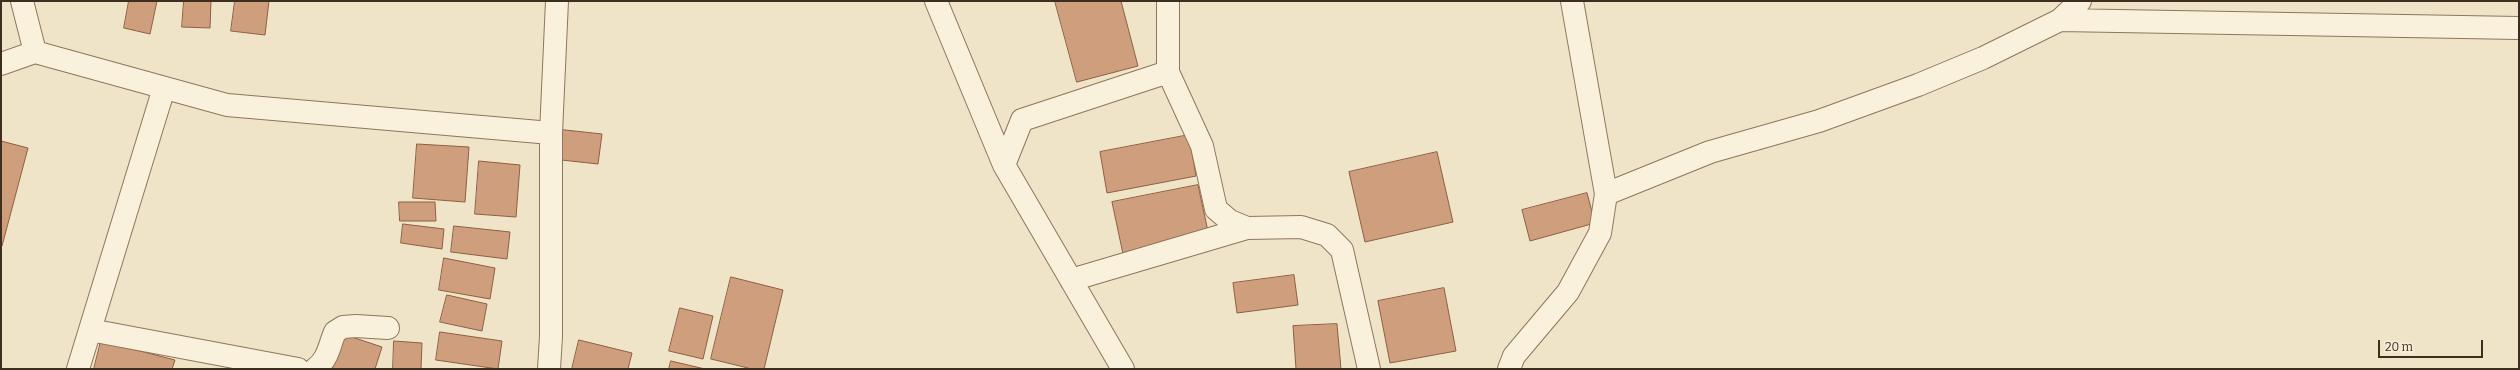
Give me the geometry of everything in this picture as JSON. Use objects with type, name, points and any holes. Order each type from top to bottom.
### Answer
[{"type":"street","points":[[22,1],[35,52]]},
{"type":"street","points":[[549,369],[551,336],[551,132],[557,1]]},
{"type":"street","points":[[936,1],[1004,164],[1123,369]]},
{"type":"street","points":[[1168,1],[1168,72],[1202,146],[1216,209],[1230,221],[1247,228]]},
{"type":"street","points":[[1509,369],[1514,356],[1568,292],[1600,233],[1606,194],[1572,1]]},
{"type":"street","points":[[1606,194],[1710,152],[1819,121],[1918,85],[1983,58],[2060,20],[2080,1]]},
{"type":"street","points":[[2060,20],[2519,28]]},
{"type":"street","points":[[1,64],[35,52],[227,105],[551,132]]},
{"type":"street","points":[[1004,164],[1022,120],[1168,72]]},
{"type":"street","points":[[78,369],[164,88]]},
{"type":"street","points":[[1071,280],[1247,228],[1301,227],[1327,235],[1342,250],[1369,369]]},
{"type":"street","points":[[315,369],[322,364],[328,354],[336,332],[343,327],[388,328]]},
{"type":"street","points":[[90,330],[298,369]]},
{"type":"building","points":[[129,1],[157,1],[150,34],[124,28]]},
{"type":"building","points":[[184,1],[211,1],[210,28],[182,27]]},
{"type":"building","points":[[235,1],[269,1],[265,35],[231,31]]},
{"type":"building","points":[[1055,1],[1121,1],[1138,66],[1077,82]]},
{"type":"building","points":[[556,129],[602,134],[598,164],[552,159]]},
{"type":"building","points":[[1189,135],[1196,176],[1107,193],[1100,152]]},
{"type":"building","points":[[1,141],[28,148],[2,246],[1,246]]},
{"type":"building","points":[[417,144],[469,147],[465,202],[413,198]]},
{"type":"building","points":[[1437,152],[1453,222],[1365,242],[1349,172]]},
{"type":"building","points":[[479,161],[520,165],[516,217],[475,214]]},
{"type":"building","points":[[1198,185],[1209,236],[1123,254],[1112,202]]},
{"type":"building","points":[[1587,193],[1595,223],[1530,241],[1522,210]]},
{"type":"building","points":[[399,202],[435,202],[436,221],[400,221]]},
{"type":"building","points":[[403,224],[444,229],[442,249],[401,243]]},
{"type":"building","points":[[454,226],[510,232],[507,259],[451,252]]},
{"type":"building","points":[[444,258],[495,268],[490,299],[439,290]]},
{"type":"building","points":[[1294,275],[1298,305],[1237,313],[1233,283]]},
{"type":"building","points":[[731,277],[783,290],[764,369],[752,369],[711,359]]},
{"type":"building","points":[[1444,288],[1456,351],[1390,363],[1378,301]]},
{"type":"building","points":[[447,295],[487,304],[482,331],[440,322]]},
{"type":"building","points":[[680,308],[713,316],[703,359],[669,351]]},
{"type":"building","points":[[1337,324],[1341,369],[1296,369],[1293,326]]},
{"type":"building","points":[[440,332],[502,341],[498,369],[436,360]]},
{"type":"building","points":[[343,334],[382,347],[375,369],[332,369]]},
{"type":"building","points":[[579,340],[632,353],[628,369],[572,369]]},
{"type":"building","points":[[101,341],[175,360],[172,369],[94,369]]},
{"type":"building","points":[[394,341],[422,343],[421,369],[393,369]]},
{"type":"building","points":[[671,361],[705,369],[669,369]]}]
